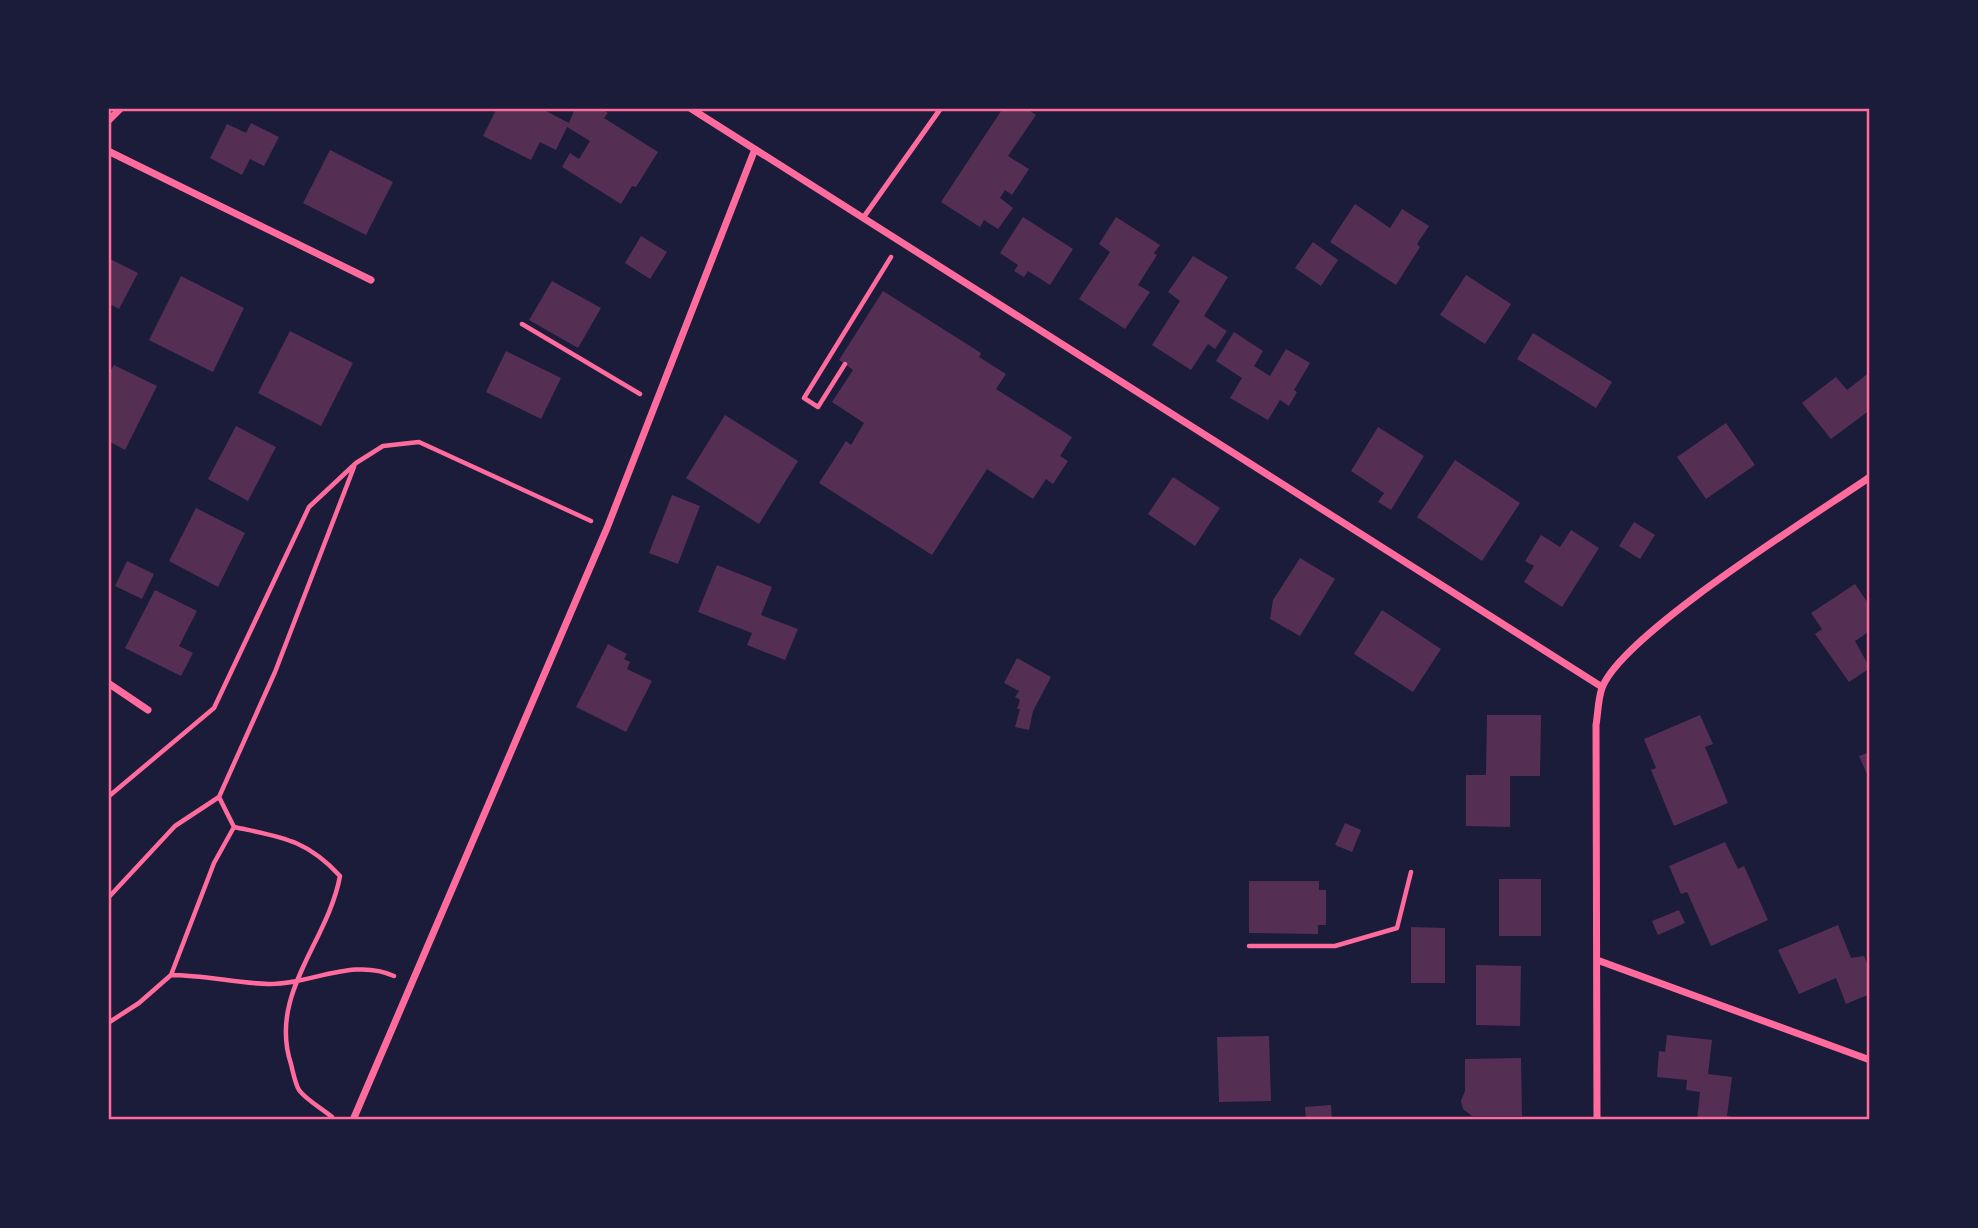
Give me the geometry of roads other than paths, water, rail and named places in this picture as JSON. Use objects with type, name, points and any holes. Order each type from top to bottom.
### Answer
[{"type":"street","points":[[108,121],[121,108]]},
{"type":"street","points":[[690,108],[1602,687]]},
{"type":"street","points":[[353,1119],[607,528],[755,149]]},
{"type":"street","points":[[108,151],[371,280]]},
{"type":"street","points":[[1597,1119],[1596,725],[1602,687],[1618,664],[1663,624],[1870,477]]},
{"type":"street","points":[[108,683],[148,710]]},
{"type":"street","points":[[1597,960],[1870,1060]]},
{"type":"lane","points":[[863,218],[941,108]]}]
